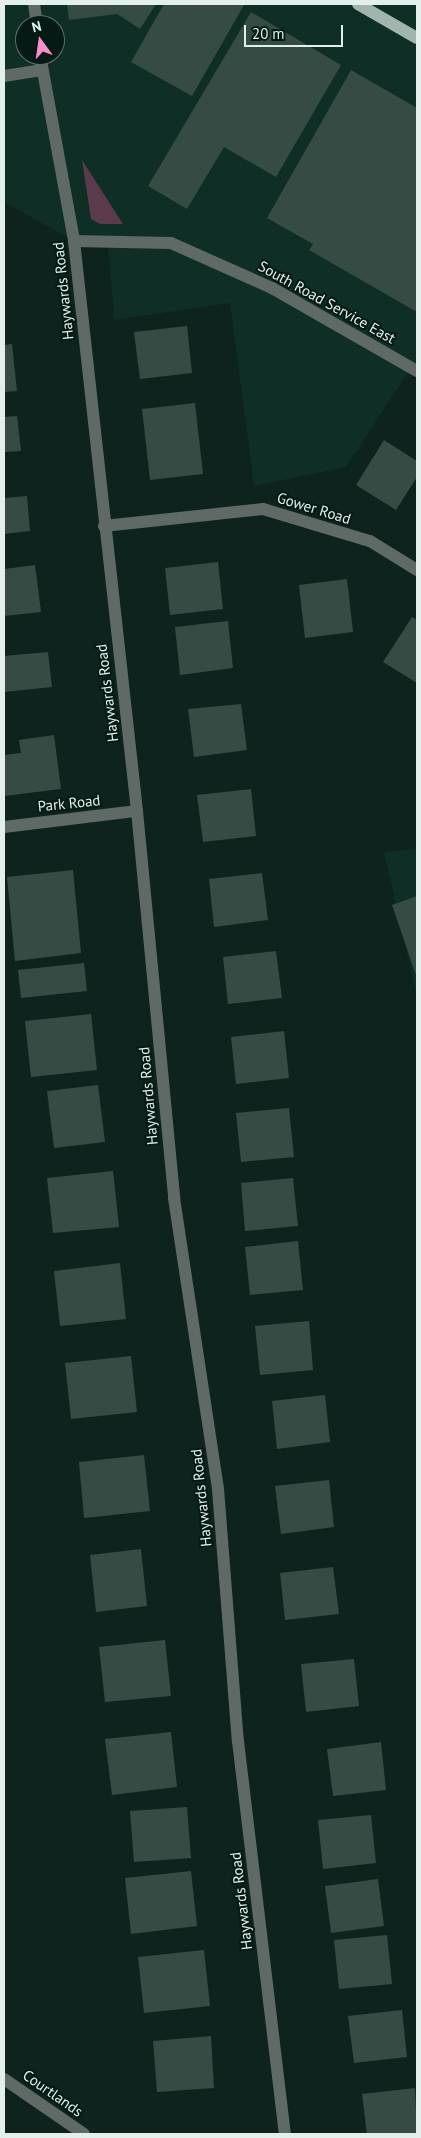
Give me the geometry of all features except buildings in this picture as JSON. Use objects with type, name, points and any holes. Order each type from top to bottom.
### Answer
[{"type":"main road","points":[[358,4],[417,38]]},
{"type":"street","name":"Haywards Road","points":[[41,65],[74,241],[137,811],[174,1198],[218,1489],[238,1741],[286,2134]]},
{"type":"street","points":[[4,76],[42,70]]},
{"type":"street","name":"South Road Service East","points":[[74,241],[171,243],[272,288],[417,372]]},
{"type":"street","name":"Gower Road","points":[[104,526],[263,509],[370,541],[417,570]]},
{"type":"street","name":"Park Road","points":[[4,826],[137,811]]},
{"type":"street","name":"Courtlands","points":[[4,2079],[84,2134]]},
{"type":"shaded area","points":[[4,4],[417,4],[417,371],[411,368],[346,467],[254,486],[230,303],[114,320],[108,242],[74,241],[4,202]]},
{"type":"shaded area","points":[[82,160],[123,224],[100,224],[91,219]]},
{"type":"shaded area","points":[[417,849],[417,997],[384,852]]}]
